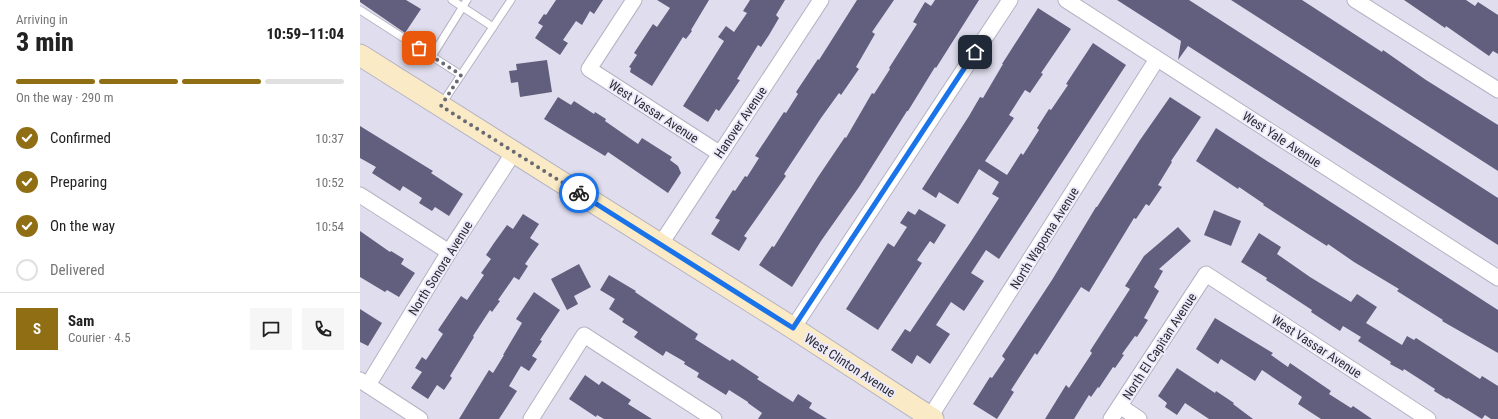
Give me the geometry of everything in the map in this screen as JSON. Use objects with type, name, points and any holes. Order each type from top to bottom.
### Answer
[{"type":"main road","name":"West Clinton Avenue","points":[[360,55],[793,328],[932,418]]},
{"type":"street","name":"West Vassar Avenue","points":[[634,0],[589,70],[719,153]]},
{"type":"street","name":"Hanover Avenue","points":[[660,244],[821,0]]},
{"type":"street","points":[[793,328],[1010,0]]},
{"type":"street","name":"West Yale Avenue","points":[[1066,0],[1498,278]]},
{"type":"street","points":[[1355,0],[1498,90]]},
{"type":"street","name":"North Wapoma Avenue","points":[[932,418],[1158,59]]},
{"type":"street","name":"North Sonora Avenue","points":[[364,382],[514,152]]},
{"type":"street","points":[[360,195],[449,252]]},
{"type":"street","name":"West Vassar Avenue","points":[[1206,274],[1428,419]]},
{"type":"street","name":"North El Capitan Avenue","points":[[1111,419],[1206,274]]},
{"type":"street","points":[[531,419],[584,335],[714,419]]},
{"type":"street","points":[[364,382],[420,419]]},
{"type":"street","points":[[1120,406],[1139,419]]},
{"type":"lane","points":[[452,0],[493,27]]},
{"type":"lane","points":[[432,56],[467,0]]},
{"type":"lane","points":[[441,106],[511,0]]},
{"type":"lane","points":[[360,10],[461,75]]},
{"type":"building","points":[[360,0],[406,0],[421,9],[405,33],[360,2]]},
{"type":"building","points":[[556,0],[603,0],[594,14],[590,11],[582,25],[576,21],[563,40],[568,43],[560,55],[535,38],[543,26],[538,23],[544,14],[546,15]]},
{"type":"building","points":[[657,0],[709,0],[691,30],[692,31],[686,39],[683,37],[652,86],[630,72],[631,68],[629,67],[637,55],[634,53],[653,24],[657,27],[670,8]]},
{"type":"building","points":[[750,0],[785,0],[776,15],[779,18],[769,35],[761,47],[758,45],[737,79],[740,80],[719,111],[716,109],[708,122],[683,106],[724,41],[718,37],[726,26],[734,32],[747,13],[743,11]]},
{"type":"building","points":[[857,0],[894,0],[872,32],[875,34],[856,67],[859,69],[841,95],[839,93],[821,118],[784,174],[786,176],[744,236],[747,238],[739,251],[711,234],[720,220],[715,218],[733,190],[735,191],[745,176],[747,177],[759,158],[755,156],[784,112],[786,113],[798,94],[796,92],[818,59],[819,60]]},
{"type":"building","points":[[935,0],[979,0],[859,187],[821,241],[792,287],[759,265],[772,246],[774,247],[818,177],[845,137],[846,138],[872,93],[874,94],[890,69],[889,68],[917,24],[913,22],[925,2],[931,6]]},
{"type":"building","points":[[1117,0],[1189,0],[1498,198],[1498,245],[1188,46],[1178,60],[1181,41]]},
{"type":"building","points":[[1231,0],[1302,0],[1382,52],[1383,50],[1426,80],[1498,125],[1498,171]]},
{"type":"building","points":[[1404,0],[1466,0],[1475,6],[1478,2],[1498,15],[1498,54],[1493,51],[1489,56],[1446,26],[1445,28]]},
{"type":"building","points":[[1038,8],[1071,29],[1041,73],[1043,74],[1030,93],[1025,90],[1009,115],[1014,118],[985,161],[1007,175],[1021,153],[1023,155],[1039,130],[1037,128],[1049,109],[1051,110],[1068,85],[1066,84],[1093,43],[1126,65],[999,259],[986,250],[971,273],[984,281],[964,311],[951,302],[936,325],[950,334],[930,364],[917,355],[912,364],[891,350],[905,329],[910,332],[999,198],[992,194],[999,182],[979,169],[958,204],[939,192],[936,198],[922,189],[980,97],[983,98],[1002,64]]},
{"type":"building","points":[[547,60],[552,92],[520,97],[518,82],[511,83],[509,71],[517,70],[516,64]]},
{"type":"building","points":[[558,97],[571,105],[574,101],[594,114],[595,112],[606,119],[605,121],[638,144],[642,138],[672,157],[670,160],[678,166],[681,173],[668,193],[608,152],[605,156],[544,119]]},
{"type":"building","points":[[1170,97],[1201,117],[1171,161],[1172,162],[1158,185],[1162,187],[1149,206],[1146,204],[1136,219],[1134,218],[1089,292],[1081,287],[1037,355],[1035,353],[1011,390],[1014,392],[997,419],[973,404],[990,377],[992,378],[1005,359],[1002,356],[1052,280],[1096,207]]},
{"type":"building","points":[[360,126],[433,171],[431,173],[463,194],[449,216],[435,207],[432,211],[419,203],[422,198],[403,186],[400,191],[372,173],[376,167],[360,158]]},
{"type":"building","points":[[1216,128],[1498,310],[1498,353],[1442,321],[1443,320],[1397,291],[1399,289],[1354,262],[1328,244],[1327,246],[1263,205],[1264,204],[1239,187],[1238,189],[1196,161]]},
{"type":"building","points":[[919,209],[946,225],[934,244],[930,241],[917,260],[922,263],[878,330],[846,309],[888,243],[894,247],[907,227],[900,223],[908,211],[915,215]]},
{"type":"building","points":[[1214,210],[1241,221],[1231,246],[1204,235]]},
{"type":"building","points":[[523,214],[539,224],[530,238],[539,244],[525,264],[528,266],[519,280],[514,277],[498,300],[500,301],[492,312],[490,310],[450,376],[452,378],[444,390],[437,385],[428,399],[411,388],[422,372],[415,368],[422,357],[426,360],[443,334],[438,330],[461,296],[467,300],[484,275],[481,273],[491,259],[486,255],[494,243],[507,225],[513,229]]},
{"type":"building","points":[[1178,227],[1191,241],[1159,269],[1163,271],[1154,287],[1159,291],[1144,318],[1148,320],[1137,337],[1135,336],[1122,354],[1124,355],[1115,368],[1113,367],[1099,388],[1098,387],[1091,397],[1089,395],[1074,419],[1045,419],[1066,385],[1069,388],[1092,353],[1090,351],[1130,289],[1125,286],[1144,256]]},
{"type":"building","points":[[360,231],[390,252],[391,251],[404,259],[401,264],[415,273],[399,297],[387,290],[385,292],[360,277]]},
{"type":"building","points":[[1259,233],[1281,247],[1277,254],[1310,277],[1351,302],[1357,294],[1377,307],[1366,323],[1402,345],[1407,336],[1414,340],[1416,338],[1480,379],[1482,376],[1498,386],[1498,419],[1491,419],[1485,415],[1482,419],[1448,398],[1447,399],[1434,391],[1435,389],[1404,369],[1403,371],[1390,364],[1391,362],[1358,341],[1361,337],[1343,326],[1340,331],[1311,312],[1312,310],[1266,280],[1267,278],[1241,262]]},
{"type":"building","points":[[579,264],[591,287],[574,296],[578,304],[567,310],[551,279]]},
{"type":"building","points":[[609,275],[636,291],[635,292],[698,334],[695,339],[730,361],[732,359],[759,377],[757,379],[793,402],[798,394],[812,403],[809,408],[827,419],[758,419],[762,413],[748,402],[729,390],[726,395],[697,377],[699,373],[684,364],[685,362],[666,351],[663,356],[634,337],[638,332],[622,322],[624,319],[609,309],[615,299],[600,290]]},
{"type":"building","points":[[534,292],[560,310],[540,340],[542,341],[532,356],[537,359],[529,371],[521,366],[509,386],[517,391],[499,419],[459,419],[489,370],[493,373],[504,355],[522,323],[516,319]]},
{"type":"building","points":[[360,309],[382,323],[368,346],[360,342]]},
{"type":"building","points":[[1215,318],[1273,353],[1271,355],[1288,367],[1290,363],[1331,391],[1329,394],[1351,408],[1353,406],[1372,419],[1321,419],[1298,404],[1302,397],[1262,370],[1255,381],[1221,359],[1218,364],[1196,349]]},
{"type":"building","points":[[1177,368],[1215,393],[1216,391],[1234,403],[1233,404],[1253,419],[1209,419],[1185,403],[1177,415],[1165,407],[1167,403],[1158,396]]},
{"type":"building","points":[[585,375],[599,385],[602,381],[631,400],[628,404],[652,419],[604,419],[597,415],[596,417],[569,399]]},
{"type":"way so far","points":[[419,48],[461,75],[441,106],[579,193]]},
{"type":"route","points":[[579,193],[793,328],[975,52]]}]
